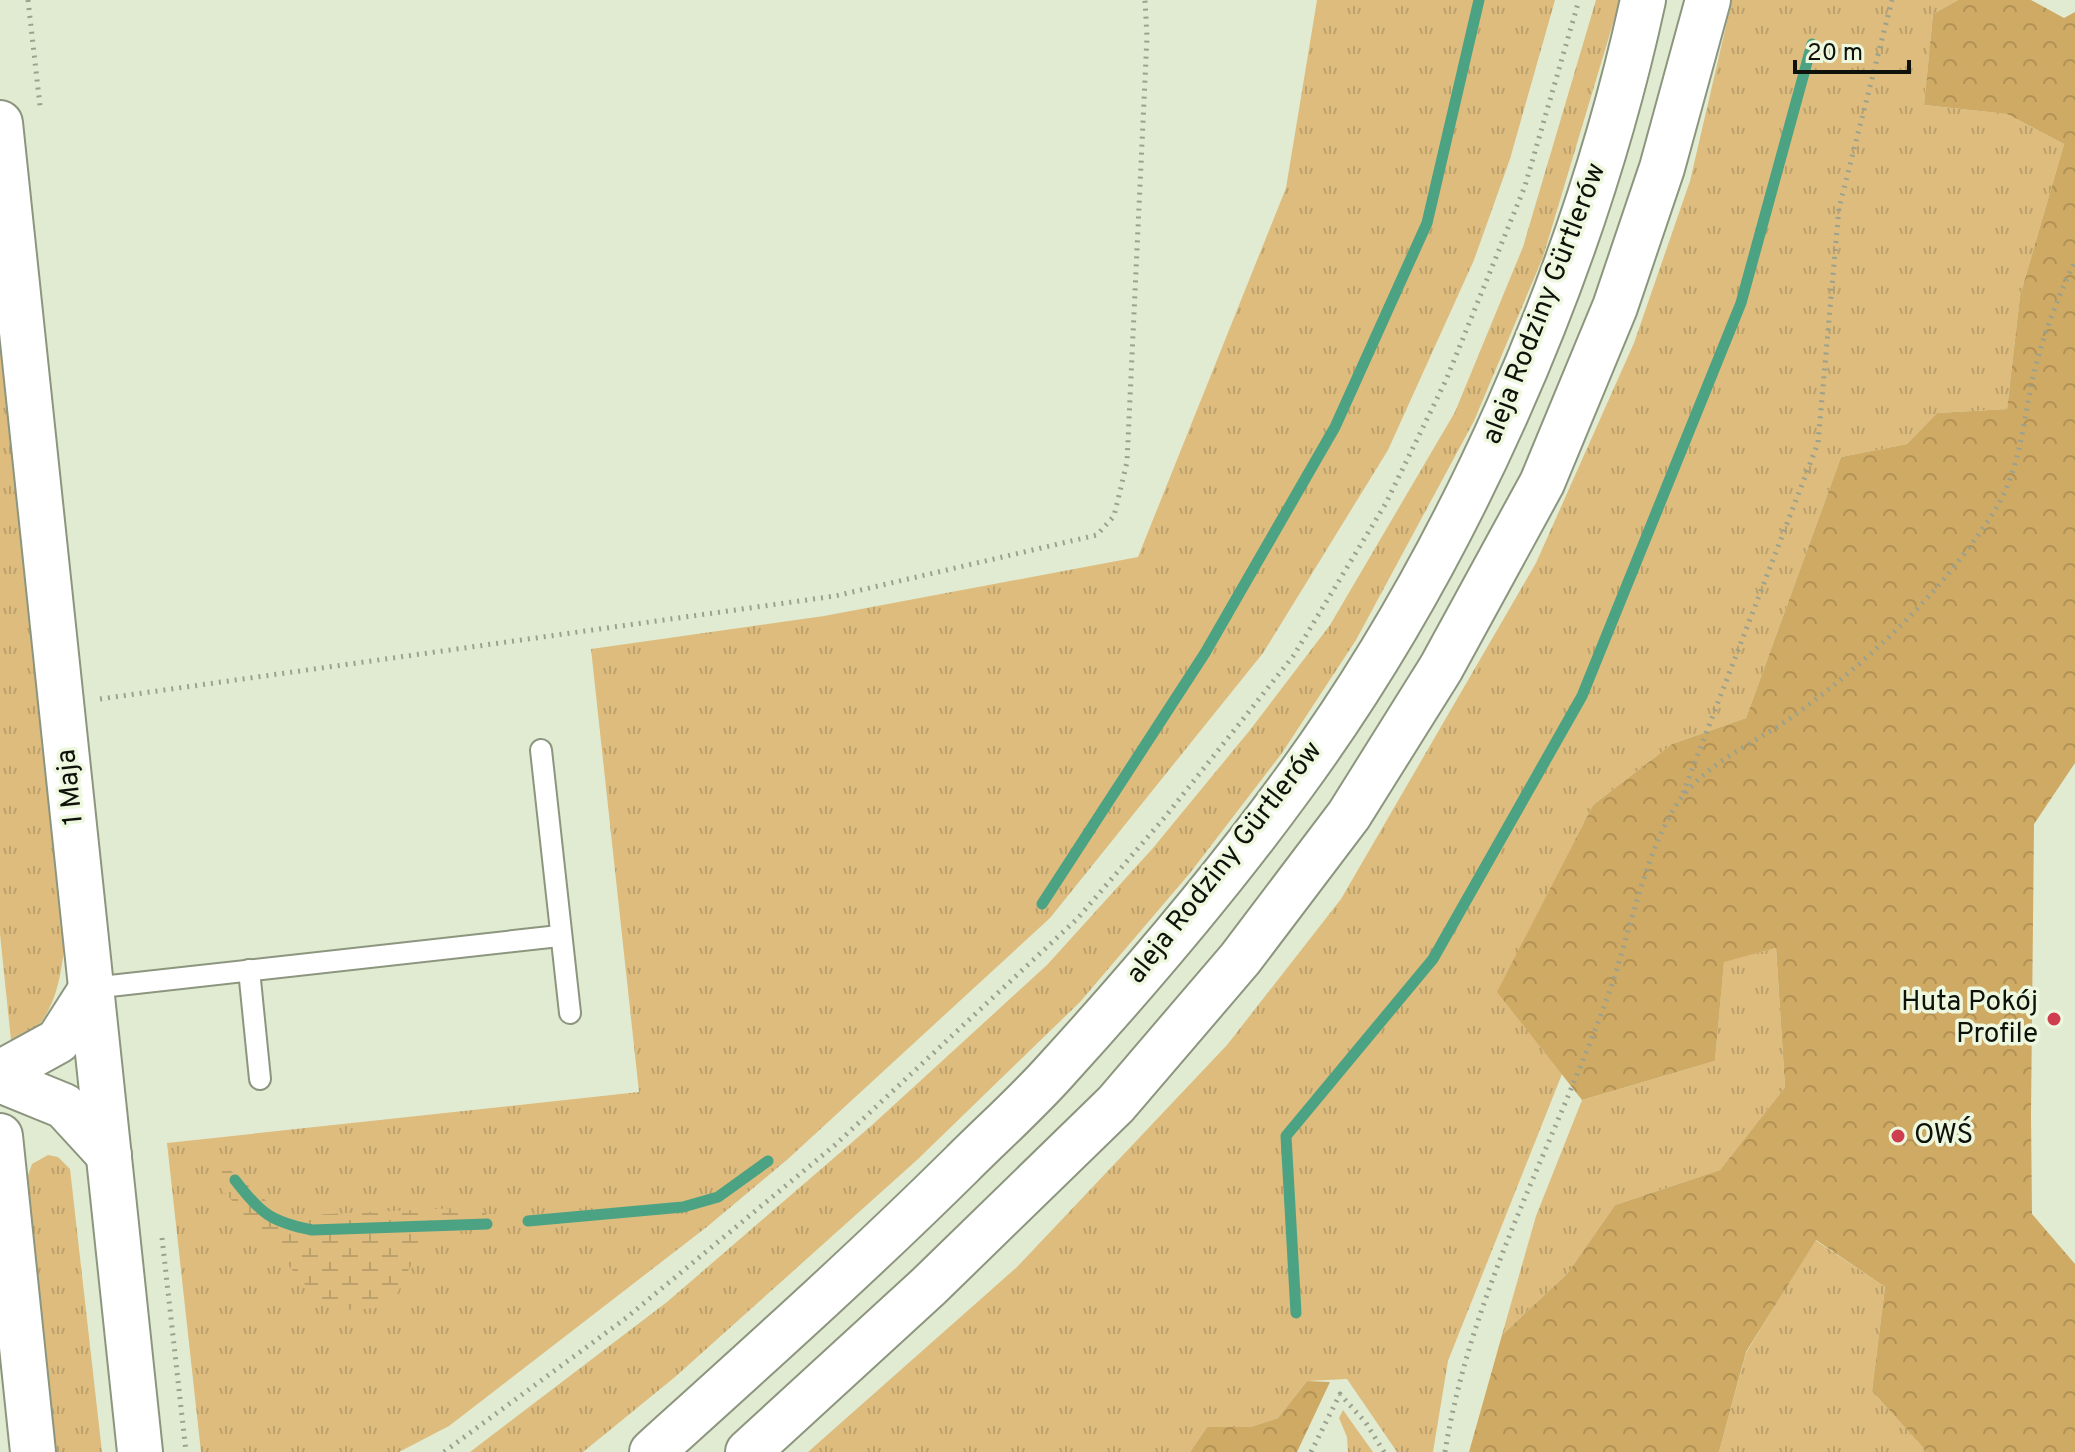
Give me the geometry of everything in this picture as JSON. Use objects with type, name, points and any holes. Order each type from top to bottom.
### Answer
[{"type":"main road","name":"aleja Rodziny Gürtlerów","points":[[652,1452],[883,1242],[1055,1071],[1208,894],[1295,782],[1389,637],[1484,463],[1556,290],[1601,160],[1643,0]]},
{"type":"main road","points":[[754,1448],[929,1286],[1116,1104],[1240,959],[1349,815],[1441,668],[1542,483],[1615,307],[1662,168],[1708,0]]},
{"type":"main road","name":"1 Maja","points":[[20,116],[62,705],[140,1452]]},
{"type":"main road","points":[[0,1073],[58,1041],[92,988]]},
{"type":"main road","points":[[0,1080],[64,1106],[109,1155]]},
{"type":"main road","points":[[0,1136],[33,1452]]},
{"type":"lane","points":[[541,750],[559,936],[570,1013]]},
{"type":"lane","points":[[92,988],[559,936]]},
{"type":"lane","points":[[249,970],[260,1079]]},
{"type":"path","points":[[20,116],[28,0]]},
{"type":"path","points":[[62,705],[835,596],[1097,535],[1114,516],[1127,462],[1146,53],[1145,0]]},
{"type":"path","points":[[444,1452],[626,1318],[835,1145],[1077,919],[1165,817],[1294,655],[1386,503],[1446,380],[1525,186],[1579,0]]},
{"type":"path","points":[[1445,1452],[1462,1368],[1519,1211],[1609,993],[1659,842],[1681,798],[1818,443],[1839,208],[1892,0]]},
{"type":"path","points":[[1681,798],[1714,766],[1781,725],[1857,670],[1938,588],[1993,515],[2020,458],[2032,384],[2057,300],[2075,261]]},
{"type":"path","points":[[1311,1452],[1340,1394],[1366,1423],[1384,1452]]},
{"type":"green space","points":[[1317,0],[1555,0],[1510,159],[1474,260],[1388,450],[1263,653],[1050,918],[789,1158],[708,1226],[449,1426],[399,1452],[201,1452],[167,1143],[639,1092],[591,649],[824,616],[1138,557],[1286,188]]},
{"type":"green space","points":[[1596,0],[1620,0],[1543,257],[1474,421],[1356,640],[1282,753],[1190,873],[1080,1002],[917,1160],[675,1377],[583,1452],[470,1452],[667,1302],[871,1126],[1047,965],[1153,848],[1250,730],[1330,625],[1455,412],[1523,247]]},
{"type":"green space","points":[[1732,0],[1958,0],[1933,14],[1924,105],[2007,114],[2064,144],[2020,296],[2007,409],[1937,413],[1907,444],[1841,457],[1746,718],[1672,744],[1593,805],[1498,992],[1562,1074],[1448,1361],[1433,1452],[1397,1452],[1347,1379],[1307,1381],[1278,1418],[1250,1427],[1207,1427],[1190,1452],[808,1452],[1017,1267],[1227,1045],[1341,899],[1536,563],[1634,343],[1690,181]]},
{"type":"green space","points":[[1958,0],[2031,0],[2064,18],[2075,12],[2075,763],[2034,824],[2031,1115],[2032,1214],[2075,1264],[2075,1452],[1927,1452],[1872,1391],[1885,1287],[1816,1240],[1746,1352],[1719,1452],[1469,1452],[1502,1335],[1567,1274],[1615,1205],[1720,1170],[1785,1087],[1776,948],[1724,962],[1715,1061],[1582,1100],[1497,992],[1593,805],[1672,744],[1746,718],[1841,457],[1907,444],[1937,413],[2007,409],[2020,296],[2064,144],[2007,114],[1924,105],[1933,14]]},
{"type":"green space","points":[[0,316],[65,940],[52,1002],[37,1028],[12,1050],[0,934]]},
{"type":"green space","points":[[1776,948],[1785,1087],[1720,1170],[1615,1205],[1567,1274],[1502,1335],[1536,1216],[1582,1100],[1715,1061],[1724,961]]},
{"type":"green space","points":[[48,1155],[58,1157],[70,1169],[102,1452],[53,1452],[25,1184],[32,1164]]},
{"type":"green space","points":[[223,1169],[231,1171],[284,1216],[482,1207],[488,1219],[485,1228],[425,1236],[395,1298],[385,1307],[352,1310],[322,1304],[221,1188],[216,1181],[218,1172]]},
{"type":"green space","points":[[1815,1240],[1885,1287],[1872,1391],[1927,1452],[1719,1452],[1746,1353]]},
{"type":"green space","points":[[1307,1381],[1330,1382],[1297,1452],[1190,1452],[1207,1427],[1250,1427],[1278,1418]]},
{"type":"green space","points":[[1343,1410],[1373,1452],[1348,1452],[1347,1437],[1339,1418]]},
{"type":"waterway","points":[[1042,904],[1205,653],[1335,427],[1427,223],[1479,0]]},
{"type":"waterway","points":[[1296,1313],[1286,1136],[1433,959],[1582,696],[1741,303],[1812,44]]},
{"type":"waterway","points":[[528,1221],[683,1207],[718,1197],[768,1161]]},
{"type":"waterway","points":[[235,1180],[252,1201],[268,1214],[312,1230],[487,1224]]},
{"type":"place","name":"Huta Pokój Profile","points":[[2054,1019]]},
{"type":"place","name":"OWŚ","points":[[1898,1136]]}]
